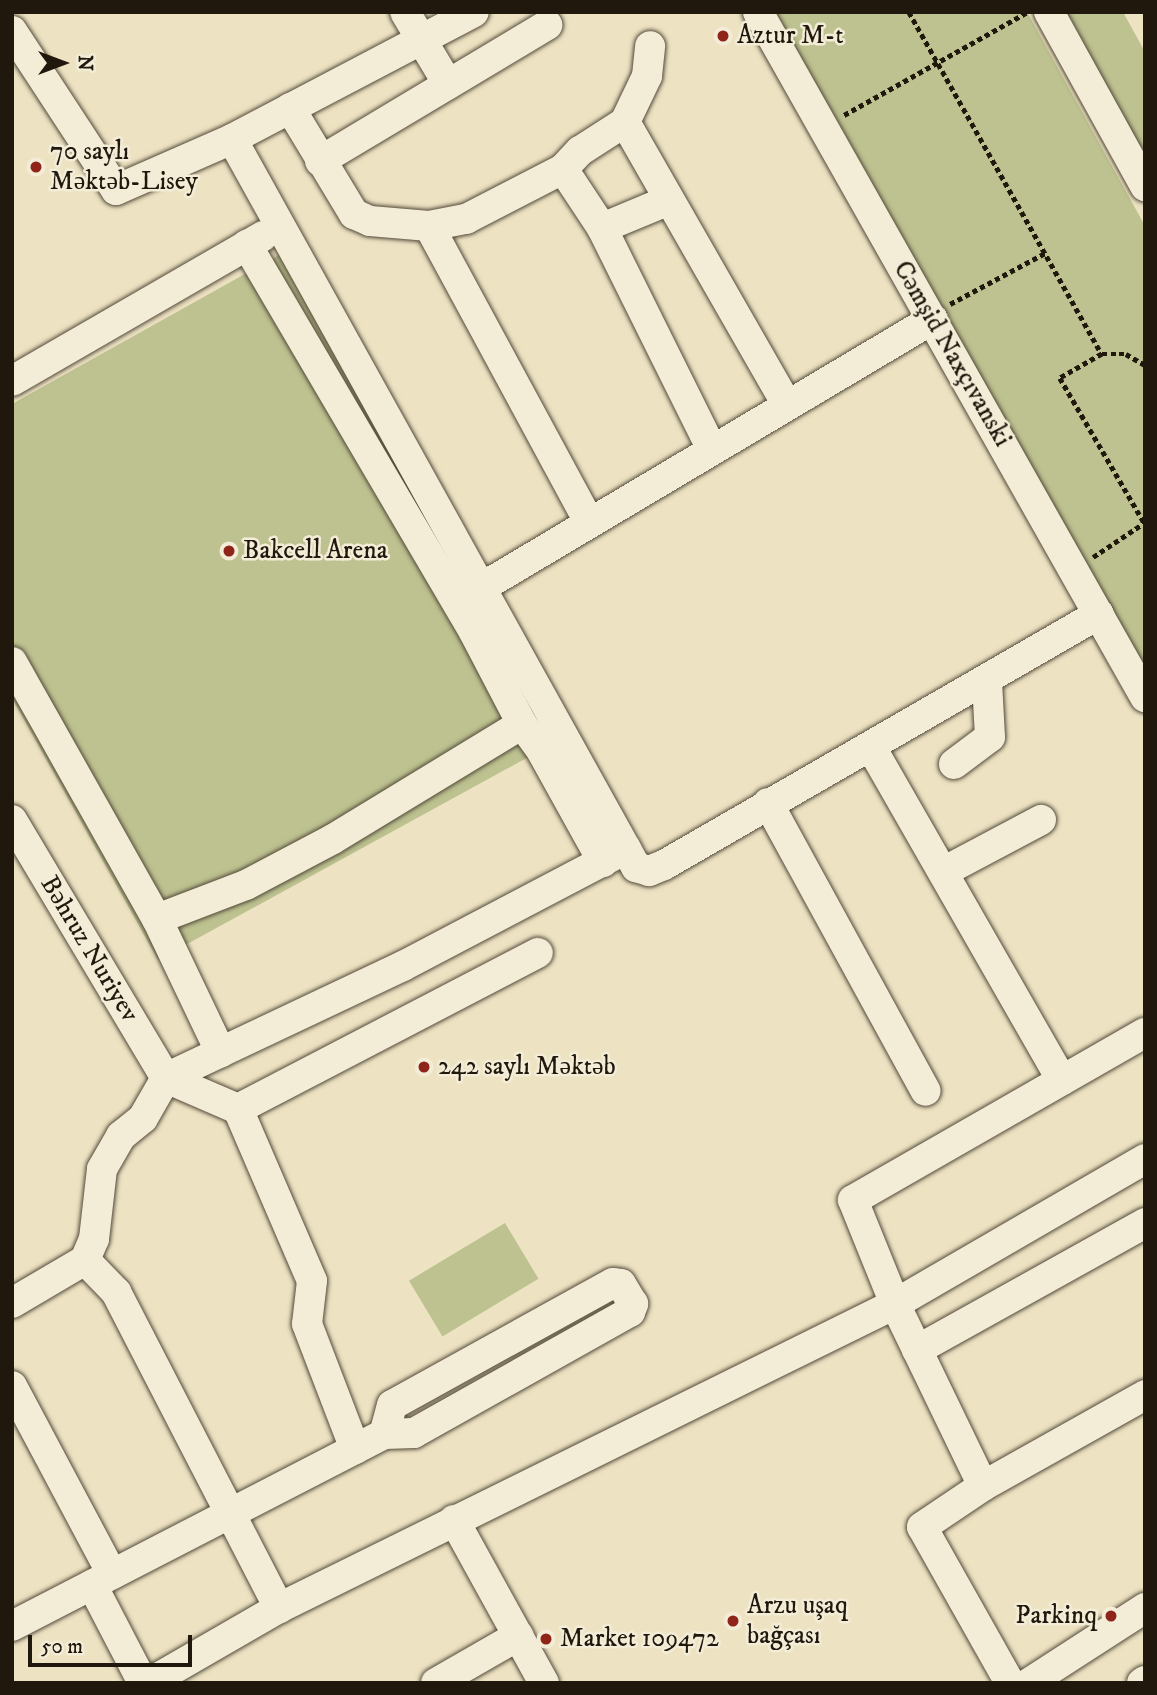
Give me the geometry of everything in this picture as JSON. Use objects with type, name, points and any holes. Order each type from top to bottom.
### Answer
[{"type":"street","points":[[12,18],[23,12]]},
{"type":"street","points":[[405,12],[448,85]]},
{"type":"street","points":[[12,31],[116,190],[232,139],[474,12]]},
{"type":"street","name":"Cəmşid Naxçıvanski","points":[[758,12],[1145,697]]},
{"type":"street","points":[[1049,12],[1143,181]]},
{"type":"street","points":[[320,161],[547,25]]},
{"type":"street","points":[[290,108],[354,214],[370,220],[429,226],[466,219],[563,169],[580,150],[625,122],[647,76],[650,46]]},
{"type":"street","points":[[625,122],[667,201],[786,403]]},
{"type":"street","points":[[232,139],[478,589],[615,856]]},
{"type":"street","points":[[563,169],[602,228],[711,448]]},
{"type":"street","points":[[602,228],[667,201]]},
{"type":"street","points":[[429,226],[589,522]]},
{"type":"street","points":[[12,381],[279,227]]},
{"type":"street","points":[[247,245],[474,632],[522,724],[615,856],[636,867],[649,872],[987,681],[1099,614]]},
{"type":"street","points":[[478,589],[932,317]]},
{"type":"street","points":[[12,662],[157,919],[221,1053]]},
{"type":"street","points":[[954,764],[990,737],[987,681]]},
{"type":"street","points":[[157,919],[246,885],[333,839],[522,724]]},
{"type":"street","points":[[871,747],[1062,1080]]},
{"type":"street","points":[[768,803],[926,1091]]},
{"type":"street","name":"Bəhruz Nuriyev","points":[[12,820],[166,1078]]},
{"type":"street","points":[[943,872],[1041,820]]},
{"type":"street","points":[[12,1303],[85,1260],[94,1239],[102,1169],[121,1136],[143,1118],[166,1078],[615,856]]},
{"type":"street","points":[[238,1109],[538,953]]},
{"type":"street","points":[[983,1486],[895,1304],[853,1200],[1145,1033]]},
{"type":"street","points":[[166,1078],[238,1109],[312,1280],[307,1324],[355,1449]]},
{"type":"street","points":[[149,1683],[279,1608],[895,1304],[1145,1160]]},
{"type":"street","points":[[917,1350],[1145,1223]]},
{"type":"street","points":[[85,1260],[116,1292],[279,1608]]},
{"type":"street","points":[[12,1626],[384,1434],[414,1433],[629,1312],[633,1304],[621,1284],[613,1283],[392,1405],[384,1434]]},
{"type":"street","points":[[12,1386],[102,1579],[144,1683]]},
{"type":"street","points":[[1010,1683],[922,1527],[983,1486],[1145,1395]]},
{"type":"street","points":[[454,1520],[544,1683]]},
{"type":"street","points":[[1029,1683],[1145,1608]]},
{"type":"street","points":[[436,1683],[518,1636]]},
{"type":"path","points":[[909,12],[1102,354]]},
{"type":"path","points":[[823,127],[936,59],[1027,12]]},
{"type":"path","points":[[932,317],[1045,253]]},
{"type":"path","points":[[1074,569],[1144,523],[1060,378],[1102,354],[1126,354],[1145,365]]},
{"type":"green space","points":[[776,12],[1027,12],[1145,226],[1145,669]]},
{"type":"green space","points":[[1065,12],[1123,12],[1145,52],[1145,147],[1141,149]]},
{"type":"green space","name":"Bakcell Arena","points":[[279,255],[554,743],[158,960],[12,698],[12,404]]},
{"type":"green space","points":[[505,1223],[538,1279],[442,1336],[409,1281]]},
{"type":"place","name":"Aztur M-t","points":[[723,36]]},
{"type":"place","name":"70 saylı Məktəb-Lisey","points":[[36,167]]},
{"type":"place","name":"Bakcell Arena","points":[[229,551]]},
{"type":"place","name":"242 saylı Məktəb","points":[[424,1067]]},
{"type":"place","name":"Parkinq","points":[[1111,1616]]},
{"type":"place","name":"Arzu uşaq bağçası","points":[[733,1621]]},
{"type":"place","name":"Market 109472","points":[[546,1639]]}]
